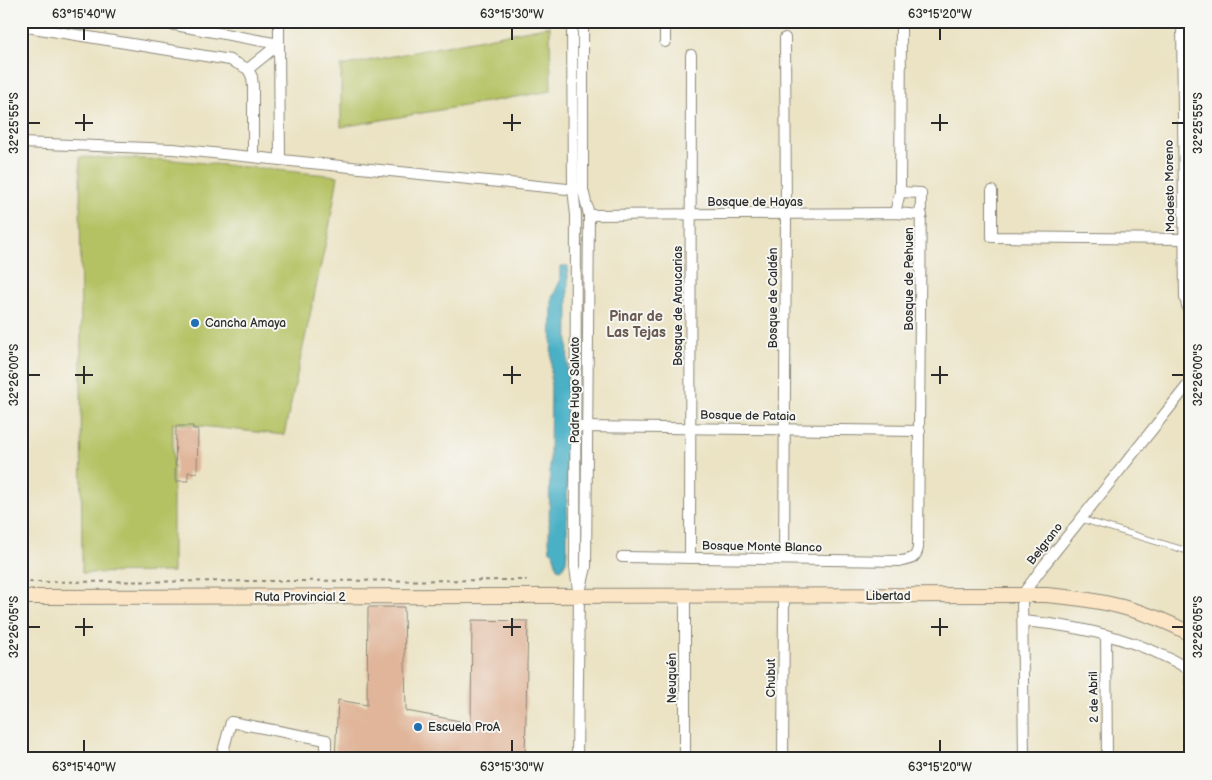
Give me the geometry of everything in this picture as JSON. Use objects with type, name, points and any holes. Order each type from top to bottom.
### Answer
[{"type":"main road","name":"Libertad","points":[[579,596],[1022,595],[1071,597],[1116,604],[1156,618],[1191,634]]},
{"type":"main road","name":"Ruta Provincial 2","points":[[21,598],[579,596]]},
{"type":"street","points":[[153,21],[279,44]]},
{"type":"street","points":[[279,21],[280,160]]},
{"type":"street","name":"Padre Hugo Salvato","points":[[572,21],[578,190],[589,215],[586,567],[579,596]]},
{"type":"street","name":"Padre Hugo Salvato","points":[[577,759],[579,596],[575,567],[576,215],[583,21]]},
{"type":"street","points":[[665,42],[666,21]]},
{"type":"street","name":"Modesto Moreno","points":[[1182,21],[1183,239],[1185,298],[1191,319]]},
{"type":"street","points":[[895,213],[900,192],[902,24]]},
{"type":"street","points":[[21,26],[230,60],[248,69],[254,86],[253,157]]},
{"type":"street","name":"Bosque de Caldén","points":[[784,559],[785,38]]},
{"type":"street","points":[[248,69],[279,44]]},
{"type":"street","name":"Bosque de Araucarias","points":[[690,558],[691,55]]},
{"type":"street","points":[[1182,55],[1191,63]]},
{"type":"street","points":[[21,144],[173,149],[578,190]]},
{"type":"street","points":[[992,191],[992,237],[1183,239]]},
{"type":"street","name":"Bosque de Pehuen","points":[[900,192],[921,193],[922,215],[918,548],[917,554],[912,559],[902,561]]},
{"type":"street","name":"Bosque de Hayas","points":[[589,215],[895,213],[922,215]]},
{"type":"street","name":"Belgrano","points":[[1022,595],[1080,519],[1191,381]]},
{"type":"street","name":"Bosque de Pataia","points":[[575,427],[920,431]]},
{"type":"street","name":"Bosque Monte Blanco","points":[[622,557],[902,561]]},
{"type":"street","points":[[1022,595],[1024,759]]},
{"type":"street","name":"Neuquén","points":[[685,597],[685,759]]},
{"type":"street","name":"Chubut","points":[[783,759],[784,597]]},
{"type":"street","points":[[1022,621],[1074,628],[1132,642],[1174,660],[1190,670],[1191,753]]},
{"type":"street","name":"2 de Abril","points":[[1106,635],[1107,759]]},
{"type":"street","points":[[221,759],[231,722],[326,740],[326,759]]},
{"type":"lane","points":[[1080,519],[1184,550]]},
{"type":"path","points":[[21,582],[527,580]]},
{"type":"green space","points":[[550,26],[551,91],[341,127],[341,66]]},
{"type":"green space","name":"Cancha Amaya","points":[[80,157],[173,160],[338,176],[330,223],[284,435],[173,423],[173,572],[82,573]]},
{"type":"water","points":[[560,266],[568,266],[567,550],[566,561],[562,569],[557,568],[553,552],[550,551],[549,541],[552,298],[560,281]]},
{"type":"building","points":[[176,426],[193,426],[193,429],[198,429],[197,473],[188,472],[188,481],[175,481]]},
{"type":"building","points":[[368,607],[404,607],[406,711],[471,723],[472,620],[528,621],[525,759],[335,759],[338,700],[367,705]]},
{"type":"place","name":"Cancha Amaya","points":[[195,323]]},
{"type":"place","name":"Escuela ProA","points":[[418,727]]},
{"type":"district","name":"Pinar de Las Tejas","points":[[636,324]]}]
